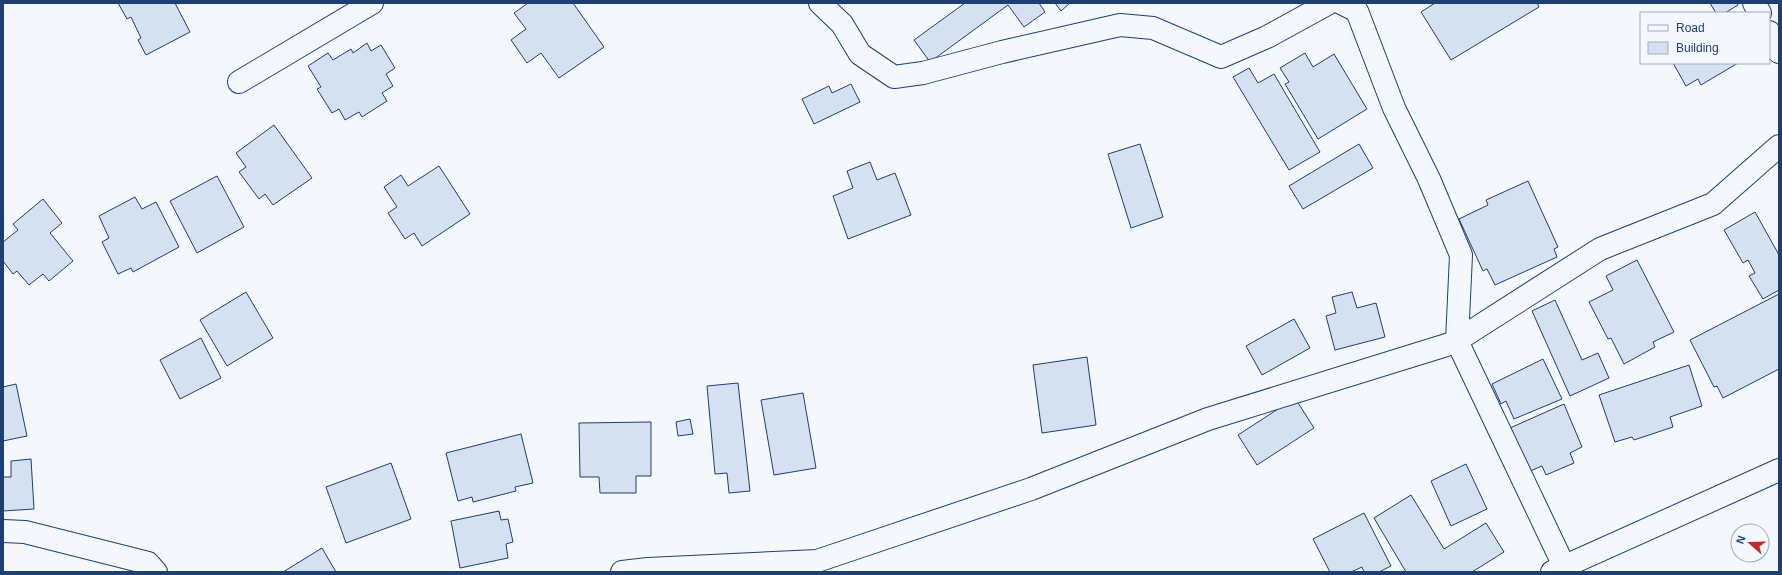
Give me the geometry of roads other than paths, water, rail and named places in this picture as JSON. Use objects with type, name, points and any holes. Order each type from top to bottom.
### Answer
[{"type":"street","points":[[239,82],[372,3]]},
{"type":"street","points":[[820,3],[842,24],[860,54],[894,77],[923,73],[1002,52],[1120,25],[1153,28],[1221,58],[1267,37],[1329,3]]},
{"type":"street","points":[[1341,3],[1357,11],[1394,108],[1429,179],[1461,255],[1457,340],[1558,569],[1779,470]]},
{"type":"street","points":[[1754,3],[1759,12]]},
{"type":"street","points":[[1770,34],[1779,52]]},
{"type":"street","points":[[622,572],[648,569],[817,560],[1031,489],[1208,419],[1453,343],[1600,249],[1713,204],[1779,146]]},
{"type":"street","points":[[3,531],[26,532],[148,563],[156,572]]}]
